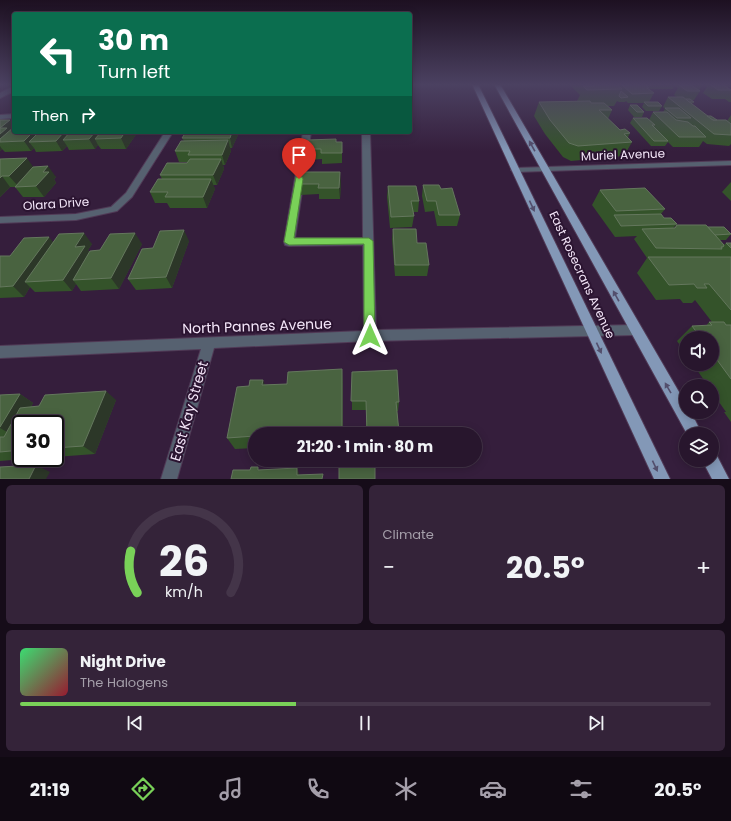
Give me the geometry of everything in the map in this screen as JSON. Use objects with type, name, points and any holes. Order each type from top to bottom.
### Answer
[{"type":"main road","name":"East Rosecrans Avenue","points":[[485,106],[662,479]]},
{"type":"main road","name":"East Rosecrans Avenue","points":[[510,106],[691,427]]},
{"type":"main road","points":[[714,467],[720,479]]},
{"type":"street","points":[[0,117],[12,116]]},
{"type":"street","name":"Olara Drive","points":[[0,220],[76,217],[114,209],[129,195],[168,134]]},
{"type":"street","points":[[307,134],[289,242],[369,241]]},
{"type":"street","points":[[366,134],[370,336]]},
{"type":"street","name":"Muriel Avenue","points":[[515,170],[731,163]]},
{"type":"street","name":"North Pannes Avenue","points":[[0,352],[370,336],[635,330]]},
{"type":"street","name":"East Kay Street","points":[[169,479],[209,343]]},
{"type":"building","points":[[542,106],[608,106],[612,110],[599,110],[620,130],[625,129],[630,133],[624,134],[632,142],[578,146],[569,143],[550,120]]},
{"type":"building","points":[[631,106],[638,106],[644,112],[637,112]]},
{"type":"building","points":[[680,106],[695,106],[713,120],[726,120],[731,124],[731,135],[714,134]]},
{"type":"building","points":[[665,108],[679,108],[691,118],[677,118]]},
{"type":"building","points":[[653,112],[667,112],[676,120],[688,122],[695,126],[706,137],[679,137]]},
{"type":"building","points":[[707,116],[711,116],[717,120],[713,120]]},
{"type":"building","points":[[633,118],[647,118],[668,141],[654,141]]},
{"type":"building","points":[[0,120],[10,120],[0,128]]},
{"type":"building","points":[[0,128],[7,128],[0,134]]},
{"type":"building","points":[[12,129],[12,134],[31,134],[24,141],[0,142],[0,139]]},
{"type":"building","points":[[37,134],[62,134],[56,141],[29,142]]},
{"type":"building","points":[[68,134],[93,134],[89,139],[63,140]]},
{"type":"building","points":[[99,134],[124,134],[121,138],[95,139]]},
{"type":"building","points":[[185,134],[231,134],[230,138],[182,138]]},
{"type":"building","points":[[336,139],[336,142],[342,142],[342,153],[321,153],[321,149],[306,149],[307,140]]},
{"type":"building","points":[[228,140],[222,155],[188,155],[190,151],[175,151],[181,141]]},
{"type":"building","points":[[27,158],[9,176],[2,176],[0,178],[0,159]]},
{"type":"building","points":[[190,159],[221,159],[213,175],[160,175],[167,163],[187,163]]},
{"type":"building","points":[[48,166],[43,172],[49,172],[36,186],[15,187],[33,167]]},
{"type":"building","points":[[300,172],[340,172],[339,188],[318,188],[319,184],[298,184]]},
{"type":"building","points":[[158,179],[211,179],[203,197],[165,197],[168,192],[150,192]]},
{"type":"building","points":[[423,185],[439,185],[441,189],[452,188],[460,215],[439,215],[436,201],[427,201]]},
{"type":"building","points":[[388,186],[416,186],[419,201],[411,201],[414,216],[391,217]]},
{"type":"building","points":[[645,188],[665,209],[616,211],[600,190]]},
{"type":"building","points":[[661,214],[664,218],[671,218],[677,224],[621,226],[614,215]]},
{"type":"building","points":[[677,225],[706,225],[724,245],[721,247],[722,249],[656,248],[642,229],[675,228]]},
{"type":"building","points":[[708,227],[724,227],[731,234],[715,235]]},
{"type":"building","points":[[393,229],[416,229],[417,243],[426,243],[429,265],[395,265]]},
{"type":"building","points":[[184,230],[166,277],[128,279],[142,249],[153,248],[160,231]]},
{"type":"building","points":[[84,233],[75,247],[85,246],[63,280],[25,282],[59,234]]},
{"type":"building","points":[[135,233],[111,278],[73,280],[90,251],[100,250],[110,234]]},
{"type":"building","points":[[49,237],[13,286],[0,287],[0,256],[10,256],[24,238]]},
{"type":"building","points":[[726,243],[731,243],[731,248]]},
{"type":"building","points":[[648,257],[731,257],[731,310],[709,284],[704,284],[707,288],[697,288],[694,284],[669,285]]},
{"type":"building","points":[[709,322],[724,322],[726,325],[731,325],[731,379],[719,363],[719,331],[696,331],[692,326],[712,325]]},
{"type":"building","points":[[342,369],[342,427],[248,427],[248,436],[227,438],[237,387],[249,386],[250,380],[263,380],[262,385],[287,384],[288,372]]},
{"type":"building","points":[[397,370],[399,402],[396,402],[398,427],[367,427],[366,401],[351,401],[352,372]]},
{"type":"building","points":[[106,391],[83,446],[64,447],[64,415],[16,415],[20,408],[39,406],[45,395]]},
{"type":"building","points":[[20,394],[0,427],[0,395]]},
{"type":"building","points":[[12,422],[12,451],[0,452],[0,437],[4,437]]},
{"type":"building","points":[[0,467],[35,467],[29,479],[0,479]]},
{"type":"building","points":[[251,467],[258,467],[258,470],[297,468],[297,475],[323,474],[322,479],[231,479],[233,470],[250,470]]},
{"type":"building","points":[[339,467],[375,467],[375,479],[339,479]]},
{"type":"route","points":[[299,179],[289,242],[369,241],[370,336]]}]
